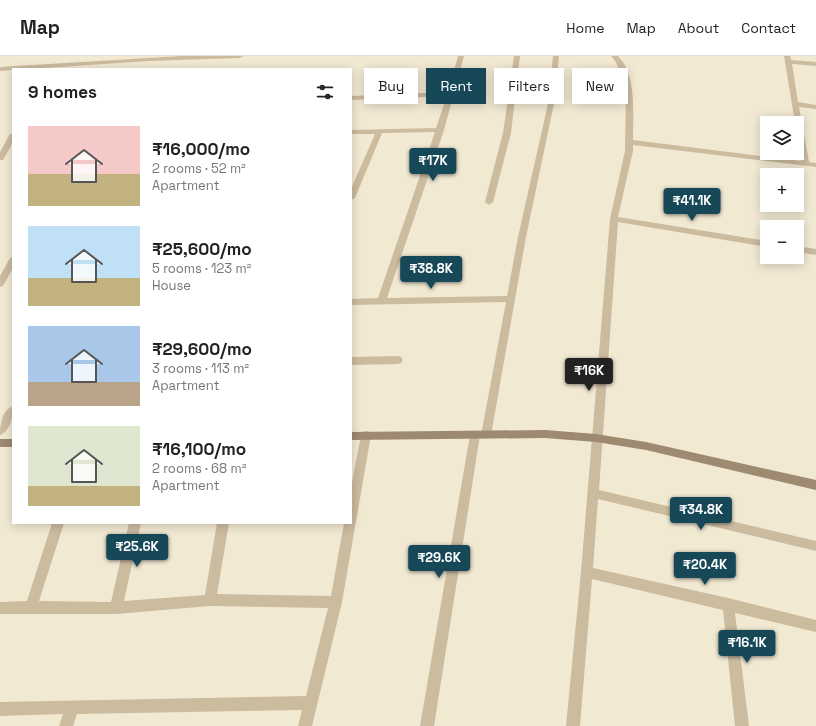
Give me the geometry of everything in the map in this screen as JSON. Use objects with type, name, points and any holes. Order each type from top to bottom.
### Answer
[{"type":"street","points":[[24,68],[133,58],[240,56]]},
{"type":"street","points":[[458,68],[461,56]]},
{"type":"street","points":[[489,202],[507,133],[518,56]]},
{"type":"street","points":[[427,726],[480,435],[552,99],[556,56]]},
{"type":"street","points":[[573,726],[587,572],[596,438],[614,219],[629,151],[629,90],[619,61],[614,56]]},
{"type":"street","points":[[805,163],[788,59],[816,64]]},
{"type":"street","points":[[0,69],[12,68]]},
{"type":"street","points":[[352,98],[426,95]]},
{"type":"street","points":[[382,301],[448,104]]},
{"type":"street","points":[[796,104],[816,107]]},
{"type":"street","points":[[352,132],[440,130]]},
{"type":"street","points":[[352,196],[379,132]]},
{"type":"street","points":[[0,158],[12,140]]},
{"type":"street","points":[[629,142],[816,165]]},
{"type":"street","points":[[614,219],[760,243]]},
{"type":"street","points":[[804,250],[816,252]]},
{"type":"street","points":[[0,284],[12,262]]},
{"type":"street","points":[[352,302],[510,299]]},
{"type":"street","points":[[352,361],[398,360]]},
{"type":"street","points":[[0,431],[12,412]]},
{"type":"street","points":[[352,436],[544,434],[596,438],[646,446],[816,485]]},
{"type":"street","points":[[352,513],[366,435]]},
{"type":"street","points":[[0,443],[12,443]]},
{"type":"street","points":[[592,493],[816,546]]},
{"type":"street","points":[[31,607],[58,524]]},
{"type":"street","points":[[116,608],[135,524]]},
{"type":"street","points":[[210,600],[223,524]]},
{"type":"street","points":[[305,726],[336,602],[350,524]]},
{"type":"street","points":[[587,572],[728,604],[816,626]]},
{"type":"street","points":[[0,608],[116,608],[210,600],[336,602]]},
{"type":"street","points":[[728,604],[742,726]]},
{"type":"street","points":[[0,709],[311,703]]},
{"type":"street","points":[[66,726],[72,708]]}]
